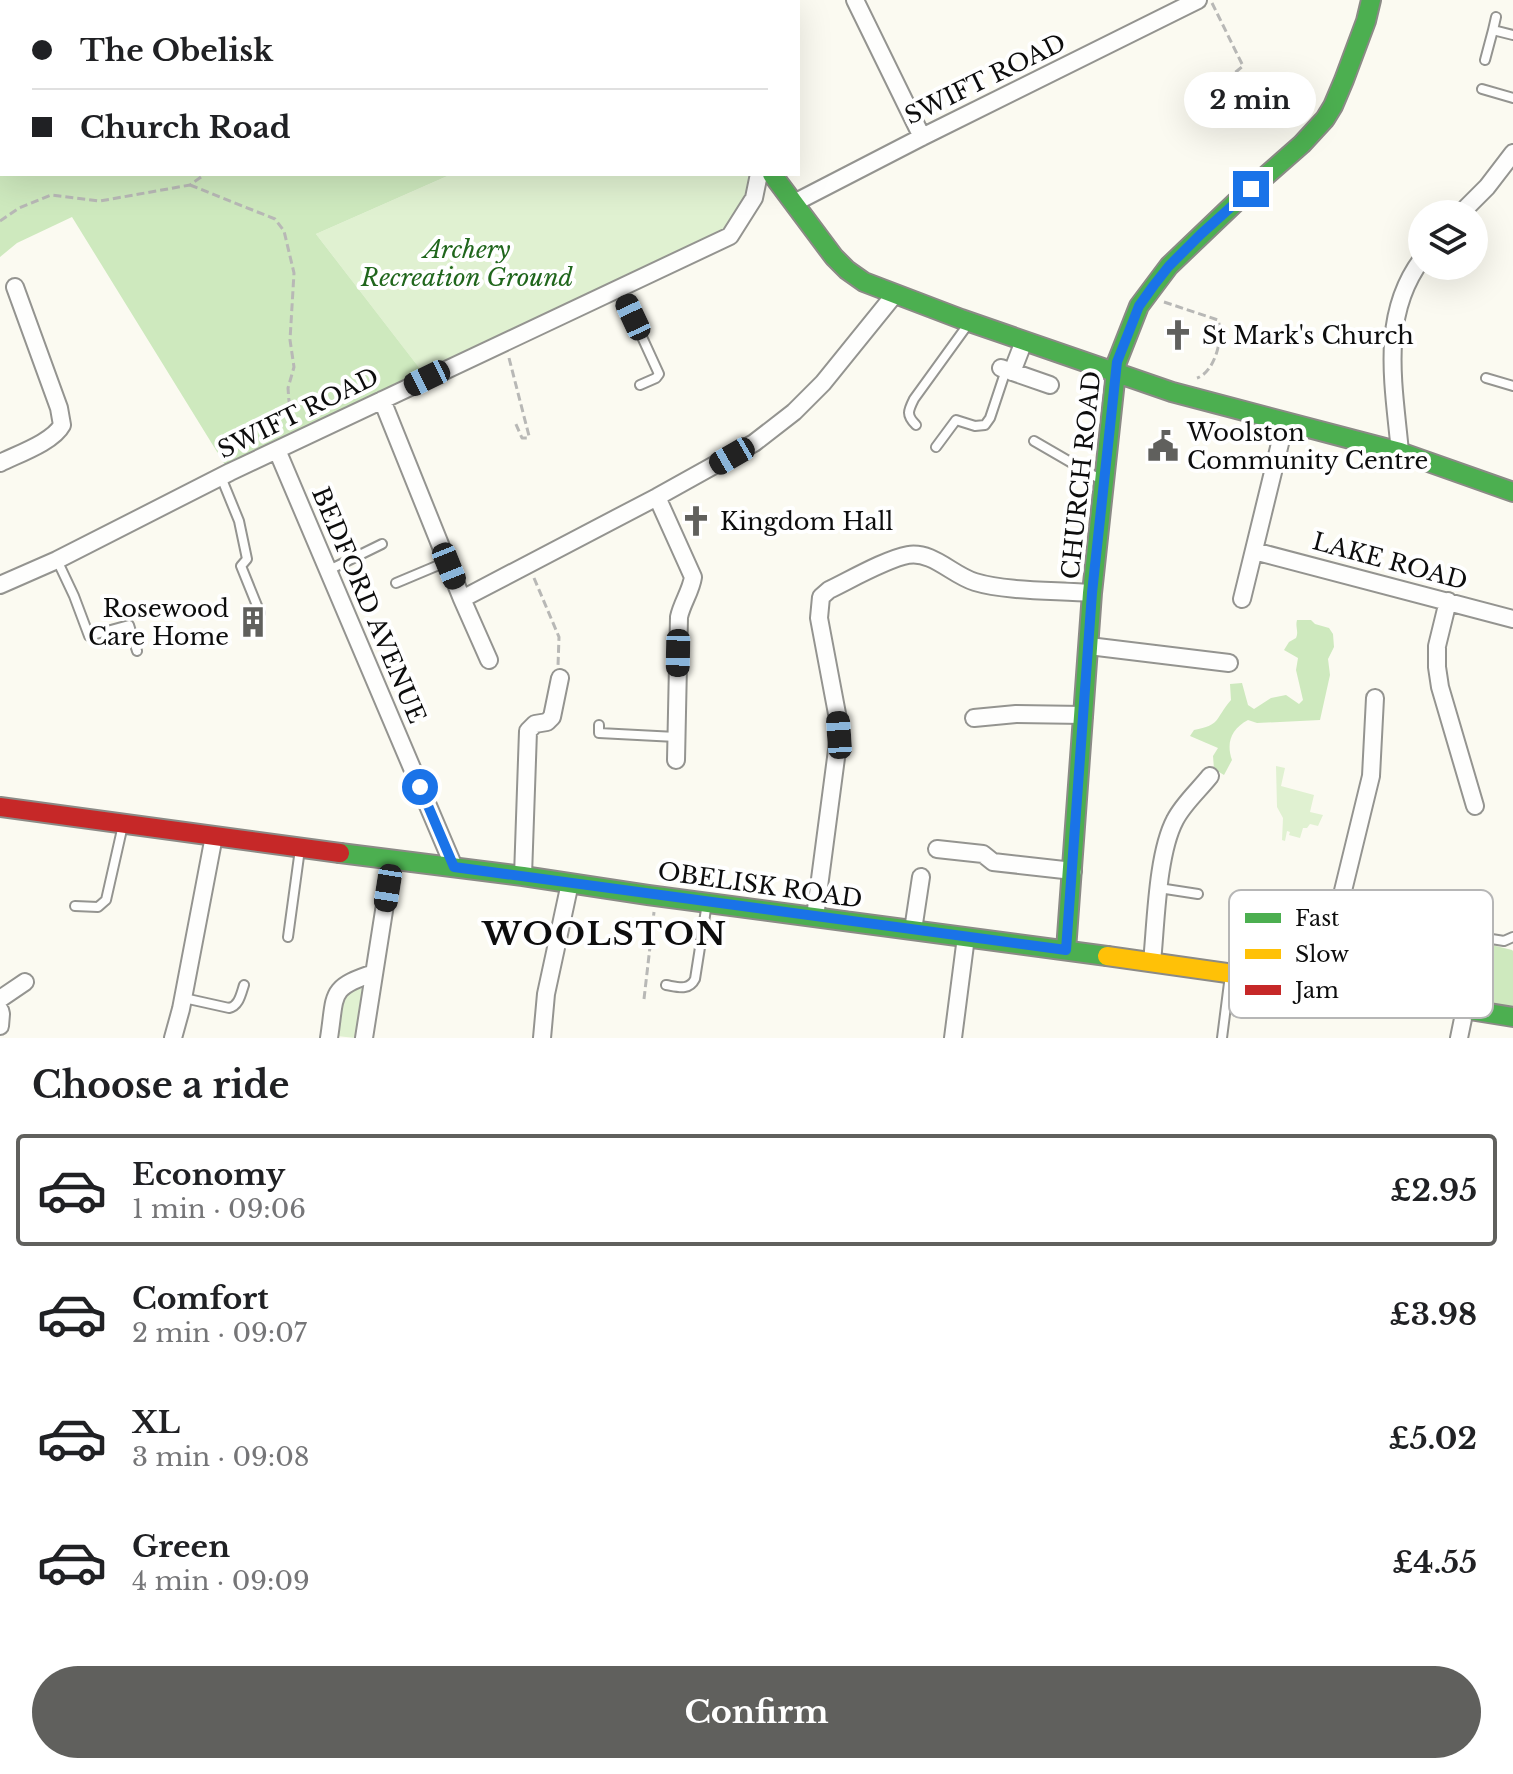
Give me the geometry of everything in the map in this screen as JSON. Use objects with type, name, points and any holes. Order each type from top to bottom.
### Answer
[{"type":"street","points":[[855,0],[922,137]]},
{"type":"street","name":"SWIFT ROAD","points":[[794,203],[1198,0]]},
{"type":"street","name":"CHURCH ROAD","points":[[1066,950],[1092,593],[1117,362],[1139,306],[1169,266],[1302,144],[1325,119],[1344,80],[1371,0]]},
{"type":"street","points":[[1474,200],[1513,153]]},
{"type":"street","name":"SWIFT ROAD","points":[[0,585],[57,560],[301,438],[730,236],[754,198],[759,176]]},
{"type":"street","points":[[774,176],[834,257],[864,282],[1172,392],[1400,452],[1513,492]]},
{"type":"street","points":[[1400,452],[1392,357],[1394,324],[1401,295],[1409,280]]},
{"type":"street","points":[[0,463],[50,438],[62,425],[59,408],[15,287]]},
{"type":"street","points":[[462,599],[754,443],[794,412],[823,383],[895,294]]},
{"type":"street","points":[[1024,341],[1006,370],[1050,385]]},
{"type":"street","points":[[382,400],[489,660]]},
{"type":"street","points":[[1242,599],[1285,423]]},
{"type":"street","name":"BEDFORD AVENUE","points":[[277,450],[454,867]]},
{"type":"street","points":[[657,497],[693,577],[679,617],[676,760]]},
{"type":"street","name":"LAKE ROAD","points":[[1254,551],[1513,619]]},
{"type":"street","points":[[815,917],[839,735],[819,618],[821,597],[829,590],[909,554],[925,555],[964,578],[987,585],[1092,593]]},
{"type":"street","points":[[1448,601],[1437,646],[1437,667],[1443,700],[1475,806]]},
{"type":"street","points":[[1089,646],[1229,663]]},
{"type":"street","points":[[523,876],[528,731],[535,724],[547,722],[552,717],[560,678]]},
{"type":"street","points":[[1343,890],[1371,776],[1375,698]]},
{"type":"street","points":[[974,718],[1016,714],[1084,715]]},
{"type":"street","points":[[1152,962],[1164,853],[1175,819],[1210,776]]},
{"type":"street","name":"OBELISK ROAD","points":[[0,807],[1229,973]]},
{"type":"street","points":[[173,1038],[214,836]]},
{"type":"street","points":[[937,849],[983,854],[993,862],[1073,871]]},
{"type":"street","points":[[364,1038],[392,860]]},
{"type":"street","points":[[913,930],[921,877]]},
{"type":"street","points":[[542,1038],[546,994],[570,883]]},
{"type":"street","points":[[953,1038],[966,937]]},
{"type":"street","points":[[329,1038],[337,992],[344,984],[374,973]]},
{"type":"street","points":[[0,999],[25,982]]},
{"type":"street","points":[[0,1010],[0,1026]]},
{"type":"street","name":"OBELISK ROAD","points":[[1493,1014],[1513,1017]]},
{"type":"street","points":[[1459,1038],[1463,1018]]},
{"type":"lane","points":[[1485,60],[1496,17]]},
{"type":"lane","points":[[1493,30],[1513,35]]},
{"type":"lane","points":[[1482,89],[1513,98]]},
{"type":"lane","points":[[620,289],[659,374],[640,385]]},
{"type":"lane","points":[[916,425],[907,412],[969,322]]},
{"type":"lane","points":[[936,447],[956,420],[975,426],[985,425],[1006,370]]},
{"type":"lane","points":[[1486,378],[1513,386]]},
{"type":"lane","points":[[1034,441],[1104,481]]},
{"type":"lane","points":[[221,477],[239,521],[247,559],[241,566],[260,613]]},
{"type":"lane","points":[[328,571],[382,544]]},
{"type":"lane","points":[[57,560],[89,636],[129,625],[137,651]]},
{"type":"lane","points":[[396,583],[447,561]]},
{"type":"lane","points":[[599,734],[677,737]]},
{"type":"lane","points":[[75,906],[93,908],[103,905],[106,900],[124,824]]},
{"type":"lane","points":[[288,937],[300,848]]},
{"type":"lane","points":[[1159,888],[1198,894]]},
{"type":"lane","points":[[666,985],[686,988],[695,979],[707,902]]},
{"type":"lane","points":[[1493,939],[1504,941],[1513,937]]},
{"type":"lane","points":[[183,998],[234,1007],[244,985]]},
{"type":"lane","points":[[1222,1038],[1229,987]]},
{"type":"path","points":[[1211,0],[1243,66],[1225,81]]},
{"type":"path","points":[[0,221],[19,208],[51,195],[100,201],[190,185],[202,176]]},
{"type":"path","points":[[190,185],[275,219],[284,231],[294,273],[290,340],[294,367],[288,388],[290,415],[301,438]]},
{"type":"path","points":[[1147,296],[1153,301],[1165,302],[1218,320],[1220,324],[1221,335],[1208,370],[1196,379],[1187,377]]},
{"type":"path","points":[[505,342],[528,438],[522,438],[515,422]]},
{"type":"path","points":[[527,564],[559,637],[560,678]]},
{"type":"path","points":[[644,999],[656,896]]},
{"type":"green space","points":[[0,176],[447,176],[316,234],[424,374],[227,468],[72,217],[17,243],[0,257]]},
{"type":"green space","name":"Archery Recreation Ground","points":[[447,176],[758,176],[730,236],[427,378],[316,234]]},
{"type":"green space","points":[[1297,620],[1311,620],[1329,628],[1333,634],[1334,647],[1328,659],[1330,675],[1320,720],[1257,723],[1248,720],[1231,737],[1232,760],[1224,775],[1214,769],[1213,756],[1218,748],[1190,736],[1194,730],[1216,721],[1231,700],[1230,684],[1242,683],[1248,705],[1254,709],[1271,698],[1286,695],[1299,704],[1303,700],[1296,670],[1298,658],[1284,650],[1296,638]]},
{"type":"green space","points":[[1276,766],[1285,768],[1281,786],[1314,795],[1310,812],[1323,815],[1318,826],[1310,824],[1303,828],[1300,838],[1289,835],[1287,831],[1285,841],[1282,840],[1283,818],[1277,807]]},
{"type":"green space","points":[[1493,945],[1513,951],[1513,1007],[1493,1004]]},
{"type":"green space","points":[[349,989],[362,989],[355,1038],[337,1036],[342,996]]},
{"type":"traffic: fast","points":[[1066,950],[1092,593],[1117,362],[1139,306],[1169,266],[1302,144],[1325,119],[1344,80],[1371,0]]},
{"type":"traffic: fast","points":[[773,176],[834,257],[864,282],[1172,392],[1400,452],[1513,492]]},
{"type":"traffic: fast","points":[[340,853],[1107,956]]},
{"type":"traffic: fast","points":[[1493,1014],[1513,1017]]},
{"type":"traffic: slow","points":[[1107,956],[1229,973]]},
{"type":"traffic: jam","points":[[0,807],[340,853]]},
{"type":"place","name":"St Mark's Church","points":[[1178,335]]},
{"type":"place","name":"Woolston Community Centre","points":[[1163,446]]},
{"type":"place","name":"Kingdom Hall","points":[[696,521]]},
{"type":"place","name":"Rosewood Care Home","points":[[253,622]]},
{"type":"district","name":"WOOLSTON","points":[[605,934]]},
{"type":"route","points":[[420,787],[454,867],[1066,950],[1092,593],[1117,362],[1139,306],[1154,285],[1201,234],[1251,189]]}]
